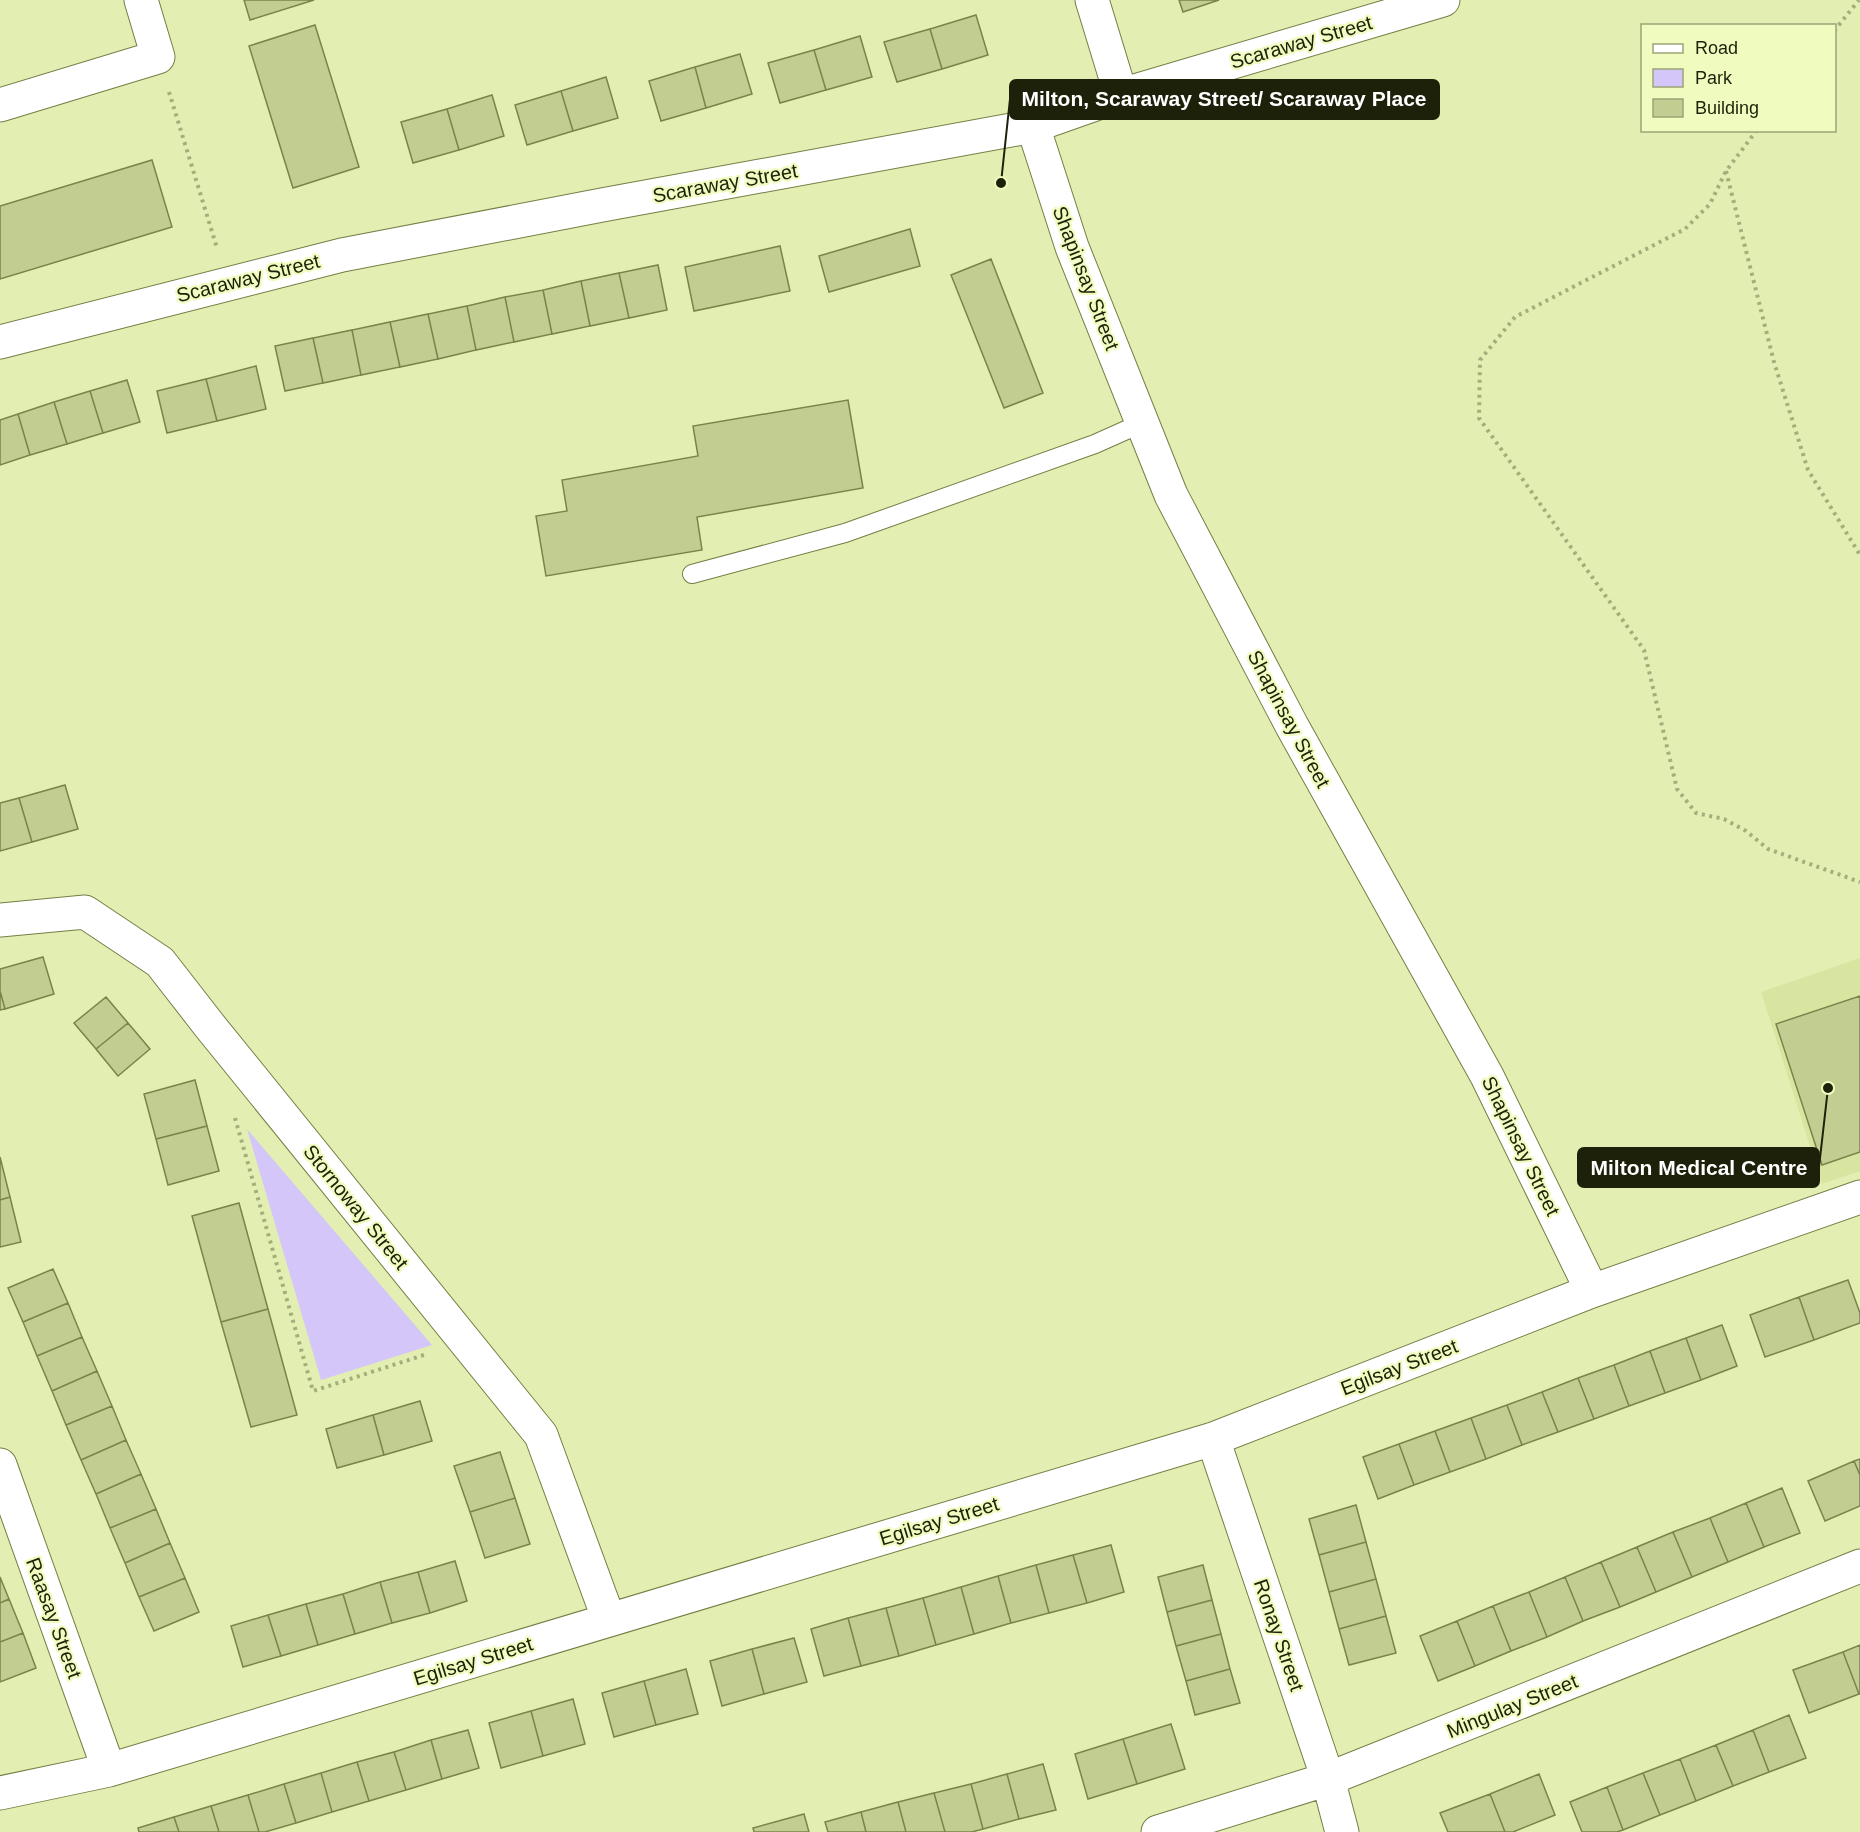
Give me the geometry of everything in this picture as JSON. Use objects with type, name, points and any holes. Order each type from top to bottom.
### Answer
[{"type":"street","points":[[0,105],[158,57],[141,0]]},
{"type":"street","points":[[1092,0],[1121,95]]},
{"type":"street","name":"Scaraway Street","points":[[0,342],[342,255],[1033,126],[1121,95],[1443,0]]},
{"type":"street","name":"Shapinsay Street","points":[[1033,126],[1072,247],[1171,495],[1292,726],[1487,1076],[1592,1291]]},
{"type":"street","name":"Stornoway Street","points":[[0,920],[85,912],[160,962],[541,1435],[609,1620]]},
{"type":"street","name":"Egilsay Street","points":[[0,1792],[109,1770],[1213,1439],[1592,1291],[1860,1197]]},
{"type":"street","name":"Ronay Street","points":[[1213,1439],[1328,1779],[1342,1832]]},
{"type":"street","name":"Raasay Street","points":[[0,1465],[109,1770]]},
{"type":"street","name":"Mingulay Street","points":[[1158,1832],[1328,1779],[1860,1566]]},
{"type":"lane","points":[[692,574],[845,533],[1095,444],[1142,423]]},
{"type":"path","points":[[1836,28],[1858,0]]},
{"type":"path","points":[[158,57],[228,283]]},
{"type":"path","points":[[1755,132],[1726,171],[1710,204],[1684,229],[1515,317],[1480,360],[1479,418],[1644,650],[1677,789],[1696,813],[1724,819],[1746,831],[1768,849],[1860,882]]},
{"type":"path","points":[[1726,171],[1774,362],[1808,470],[1860,555]]},
{"type":"path","points":[[235,1117],[313,1391],[465,1341]]},
{"type":"shaded area","points":[[1860,958],[1860,1171],[1822,1184],[1761,992]]},
{"type":"green space","points":[[247,1129],[432,1345],[321,1380]]},
{"type":"building","points":[[244,0],[314,0],[250,20]]},
{"type":"building","points":[[1179,0],[1219,0],[1183,12]]},
{"type":"building","points":[[976,15],[988,55],[942,69],[930,29]]},
{"type":"building","points":[[315,25],[359,167],[293,188],[249,46]]},
{"type":"building","points":[[930,29],[942,69],[897,82],[884,42]]},
{"type":"building","points":[[860,36],[872,77],[826,90],[814,50]]},
{"type":"building","points":[[814,50],[826,90],[780,103],[768,63]]},
{"type":"building","points":[[740,54],[752,94],[706,108],[695,67]]},
{"type":"building","points":[[695,67],[706,108],[661,121],[649,81]]},
{"type":"building","points":[[606,77],[618,118],[573,131],[561,91]]},
{"type":"building","points":[[561,91],[573,131],[527,145],[515,105]]},
{"type":"building","points":[[492,95],[504,136],[459,150],[447,109]]},
{"type":"building","points":[[447,109],[459,150],[413,163],[401,122]]},
{"type":"building","points":[[152,160],[172,227],[0,279],[0,206]]},
{"type":"building","points":[[910,229],[920,266],[829,292],[819,256]]},
{"type":"building","points":[[780,246],[790,291],[694,311],[685,267]]},
{"type":"building","points":[[991,259],[1043,393],[1004,408],[951,275]]},
{"type":"building","points":[[658,265],[667,310],[629,318],[619,273]]},
{"type":"building","points":[[619,273],[629,318],[590,326],[581,281]]},
{"type":"building","points":[[581,281],[590,326],[552,334],[543,290]]},
{"type":"building","points":[[543,290],[552,334],[514,342],[505,297]]},
{"type":"building","points":[[505,297],[514,342],[476,350],[467,306]]},
{"type":"building","points":[[467,306],[476,350],[438,359],[428,314]]},
{"type":"building","points":[[428,314],[438,359],[400,367],[390,322]]},
{"type":"building","points":[[390,322],[400,367],[361,375],[352,330]]},
{"type":"building","points":[[352,330],[361,375],[323,383],[313,338]]},
{"type":"building","points":[[313,338],[323,383],[285,391],[275,346]]},
{"type":"building","points":[[256,366],[266,409],[217,421],[206,379]]},
{"type":"building","points":[[206,379],[217,421],[167,433],[157,391]]},
{"type":"building","points":[[127,380],[140,422],[103,433],[90,391]]},
{"type":"building","points":[[90,391],[103,433],[67,444],[54,402]]},
{"type":"building","points":[[848,400],[863,488],[697,517],[702,550],[546,576],[536,516],[567,511],[562,480],[698,456],[693,426]]},
{"type":"building","points":[[54,402],[67,444],[30,455],[18,414]]},
{"type":"building","points":[[18,414],[30,455],[0,465],[0,420]]},
{"type":"building","points":[[65,785],[78,829],[32,842],[19,798]]},
{"type":"building","points":[[19,798],[32,842],[0,851],[0,803]]},
{"type":"building","points":[[43,957],[54,994],[5,1009],[0,991],[0,969]]},
{"type":"building","points":[[0,991],[5,1009],[0,1010]]},
{"type":"building","points":[[1860,996],[1860,1152],[1822,1165],[1776,1024]]},
{"type":"building","points":[[106,997],[128,1023],[96,1049],[74,1023]]},
{"type":"building","points":[[128,1023],[150,1049],[118,1076],[96,1049]]},
{"type":"building","points":[[195,1080],[207,1126],[156,1139],[144,1094]]},
{"type":"building","points":[[207,1126],[219,1171],[168,1185],[156,1139]]},
{"type":"building","points":[[0,1157],[10,1197],[0,1200]]},
{"type":"building","points":[[10,1197],[21,1242],[0,1247],[0,1200]]},
{"type":"building","points":[[239,1203],[268,1309],[221,1322],[192,1216]]},
{"type":"building","points":[[53,1269],[68,1303],[23,1322],[8,1288]]},
{"type":"building","points":[[1848,1280],[1860,1313],[1860,1323],[1814,1340],[1799,1297]]},
{"type":"building","points":[[1799,1297],[1814,1340],[1765,1357],[1750,1315]]},
{"type":"building","points":[[68,1303],[82,1337],[37,1356],[23,1322]]},
{"type":"building","points":[[268,1309],[297,1415],[251,1427],[221,1322]]},
{"type":"building","points":[[1722,1325],[1737,1366],[1701,1380],[1686,1338]]},
{"type":"building","points":[[82,1337],[97,1371],[52,1391],[37,1356]]},
{"type":"building","points":[[1686,1338],[1701,1380],[1665,1393],[1650,1351]]},
{"type":"building","points":[[1650,1351],[1665,1393],[1629,1406],[1614,1365]]},
{"type":"building","points":[[1614,1365],[1629,1406],[1594,1419],[1578,1378]]},
{"type":"building","points":[[97,1371],[112,1406],[66,1425],[52,1391]]},
{"type":"building","points":[[1578,1378],[1594,1419],[1558,1432],[1542,1392]]},
{"type":"building","points":[[1542,1392],[1558,1432],[1522,1445],[1507,1405]]},
{"type":"building","points":[[420,1401],[432,1441],[384,1455],[373,1415]]},
{"type":"building","points":[[1507,1405],[1522,1445],[1486,1459],[1471,1418]]},
{"type":"building","points":[[112,1406],[126,1440],[81,1460],[66,1425]]},
{"type":"building","points":[[373,1415],[384,1455],[337,1468],[326,1429]]},
{"type":"building","points":[[1471,1418],[1486,1459],[1450,1472],[1435,1431]]},
{"type":"building","points":[[1435,1431],[1450,1472],[1414,1485],[1399,1444]]},
{"type":"building","points":[[126,1440],[141,1474],[96,1494],[81,1460]]},
{"type":"building","points":[[1399,1444],[1414,1485],[1378,1499],[1363,1457]]},
{"type":"building","points":[[500,1452],[515,1498],[470,1512],[454,1466]]},
{"type":"building","points":[[1860,1459],[1860,1475],[1854,1461]]},
{"type":"building","points":[[1854,1461],[1860,1475],[1860,1506],[1825,1521],[1808,1481]]},
{"type":"building","points":[[141,1474],[156,1509],[110,1528],[96,1494]]},
{"type":"building","points":[[1782,1488],[1800,1533],[1764,1547],[1746,1503]]},
{"type":"building","points":[[515,1498],[530,1544],[485,1558],[470,1512]]},
{"type":"building","points":[[1746,1503],[1764,1547],[1728,1562],[1710,1518]]},
{"type":"building","points":[[1356,1505],[1366,1542],[1319,1555],[1309,1519]]},
{"type":"building","points":[[156,1509],[170,1543],[125,1563],[110,1528]]},
{"type":"building","points":[[1710,1518],[1728,1562],[1692,1577],[1673,1532]]},
{"type":"building","points":[[1673,1532],[1692,1577],[1656,1592],[1637,1547]]},
{"type":"building","points":[[1366,1542],[1376,1579],[1329,1592],[1319,1555]]},
{"type":"building","points":[[170,1543],[185,1578],[139,1597],[125,1563]]},
{"type":"building","points":[[1111,1545],[1124,1592],[1087,1603],[1073,1555]]},
{"type":"building","points":[[1637,1547],[1656,1592],[1620,1607],[1601,1562]]},
{"type":"building","points":[[1073,1555],[1087,1603],[1049,1613],[1036,1565]]},
{"type":"building","points":[[455,1561],[467,1601],[430,1613],[418,1572]]},
{"type":"building","points":[[1601,1562],[1620,1607],[1583,1621],[1565,1577]]},
{"type":"building","points":[[1036,1565],[1049,1613],[1011,1623],[998,1576]]},
{"type":"building","points":[[1203,1565],[1212,1600],[1167,1612],[1158,1577]]},
{"type":"building","points":[[418,1572],[430,1613],[392,1623],[380,1582]]},
{"type":"building","points":[[998,1576],[1011,1623],[974,1634],[961,1587]]},
{"type":"building","points":[[0,1577],[9,1599],[0,1603]]},
{"type":"building","points":[[1565,1577],[1583,1621],[1547,1637],[1529,1592]]},
{"type":"building","points":[[185,1578],[199,1612],[154,1631],[139,1597]]},
{"type":"building","points":[[1376,1579],[1386,1616],[1339,1629],[1329,1592]]},
{"type":"building","points":[[380,1582],[392,1623],[355,1634],[343,1594]]},
{"type":"building","points":[[961,1587],[974,1634],[936,1645],[923,1598]]},
{"type":"building","points":[[1529,1592],[1547,1637],[1511,1651],[1493,1606]]},
{"type":"building","points":[[343,1594],[355,1634],[318,1645],[306,1604]]},
{"type":"building","points":[[923,1598],[936,1645],[899,1656],[886,1608]]},
{"type":"building","points":[[9,1599],[23,1633],[0,1642],[0,1603]]},
{"type":"building","points":[[1212,1600],[1221,1634],[1176,1646],[1167,1612]]},
{"type":"building","points":[[306,1604],[318,1645],[281,1656],[268,1615]]},
{"type":"building","points":[[1493,1606],[1511,1651],[1475,1666],[1457,1621]]},
{"type":"building","points":[[886,1608],[899,1656],[861,1666],[848,1618]]},
{"type":"building","points":[[268,1615],[281,1656],[243,1667],[231,1626]]},
{"type":"building","points":[[1386,1616],[1396,1653],[1349,1665],[1339,1629]]},
{"type":"building","points":[[848,1618],[861,1666],[824,1676],[811,1629]]},
{"type":"building","points":[[1457,1621],[1475,1666],[1438,1681],[1420,1636]]},
{"type":"building","points":[[23,1633],[36,1668],[0,1682],[0,1642]]},
{"type":"building","points":[[1221,1634],[1230,1669],[1186,1681],[1176,1646]]},
{"type":"building","points":[[794,1638],[807,1682],[764,1694],[752,1649]]},
{"type":"building","points":[[1860,1645],[1860,1694],[1859,1694],[1843,1652]]},
{"type":"building","points":[[752,1649],[764,1694],[722,1706],[710,1661]]},
{"type":"building","points":[[1843,1652],[1859,1694],[1809,1713],[1793,1670]]},
{"type":"building","points":[[686,1669],[698,1714],[656,1725],[644,1681]]},
{"type":"building","points":[[1230,1669],[1240,1703],[1195,1715],[1186,1681]]},
{"type":"building","points":[[644,1681],[656,1725],[614,1737],[602,1693]]},
{"type":"building","points":[[573,1699],[585,1744],[543,1756],[531,1711]]},
{"type":"building","points":[[531,1711],[543,1756],[501,1768],[489,1723]]},
{"type":"building","points":[[1789,1715],[1806,1758],[1769,1772],[1753,1730]]},
{"type":"building","points":[[1171,1724],[1185,1769],[1137,1784],[1123,1739]]},
{"type":"building","points":[[468,1730],[479,1768],[442,1779],[431,1740]]},
{"type":"building","points":[[1753,1730],[1769,1772],[1733,1786],[1716,1745]]},
{"type":"building","points":[[1123,1739],[1137,1784],[1088,1799],[1075,1754]]},
{"type":"building","points":[[431,1740],[442,1779],[406,1790],[394,1752]]},
{"type":"building","points":[[1716,1745],[1733,1786],[1696,1801],[1680,1759]]},
{"type":"building","points":[[394,1752],[406,1790],[369,1801],[357,1762]]},
{"type":"building","points":[[1680,1759],[1696,1801],[1660,1815],[1643,1773]]},
{"type":"building","points":[[357,1762],[369,1801],[332,1812],[321,1773]]},
{"type":"building","points":[[1043,1764],[1056,1810],[1019,1819],[1007,1774]]},
{"type":"building","points":[[321,1773],[332,1812],[296,1823],[284,1784]]},
{"type":"building","points":[[1643,1773],[1660,1815],[1623,1830],[1607,1787]]},
{"type":"building","points":[[1007,1774],[1019,1819],[983,1829],[971,1784]]},
{"type":"building","points":[[1539,1774],[1555,1815],[1513,1832],[1505,1832],[1490,1794]]},
{"type":"building","points":[[284,1784],[296,1823],[259,1832],[248,1795]]},
{"type":"building","points":[[971,1784],[983,1829],[972,1832],[945,1832],[934,1793]]},
{"type":"building","points":[[1607,1787],[1623,1830],[1582,1832],[1570,1802]]},
{"type":"building","points":[[934,1793],[945,1832],[906,1832],[898,1802]]},
{"type":"building","points":[[1490,1794],[1505,1832],[1448,1832],[1440,1813]]},
{"type":"building","points":[[248,1795],[259,1832],[219,1832],[211,1806]]},
{"type":"building","points":[[898,1802],[906,1832],[866,1832],[861,1812]]},
{"type":"building","points":[[211,1806],[219,1832],[179,1832],[174,1817]]},
{"type":"building","points":[[861,1812],[866,1832],[828,1832],[825,1822]]},
{"type":"building","points":[[804,1814],[809,1832],[754,1832],[753,1828]]},
{"type":"building","points":[[174,1817],[179,1832],[139,1832],[138,1828]]},
{"type":"place","name":"Milton, Scaraway Street/ Scaraway Place","points":[[1001,183]]},
{"type":"place","name":"Milton Medical Centre","points":[[1828,1088]]}]
